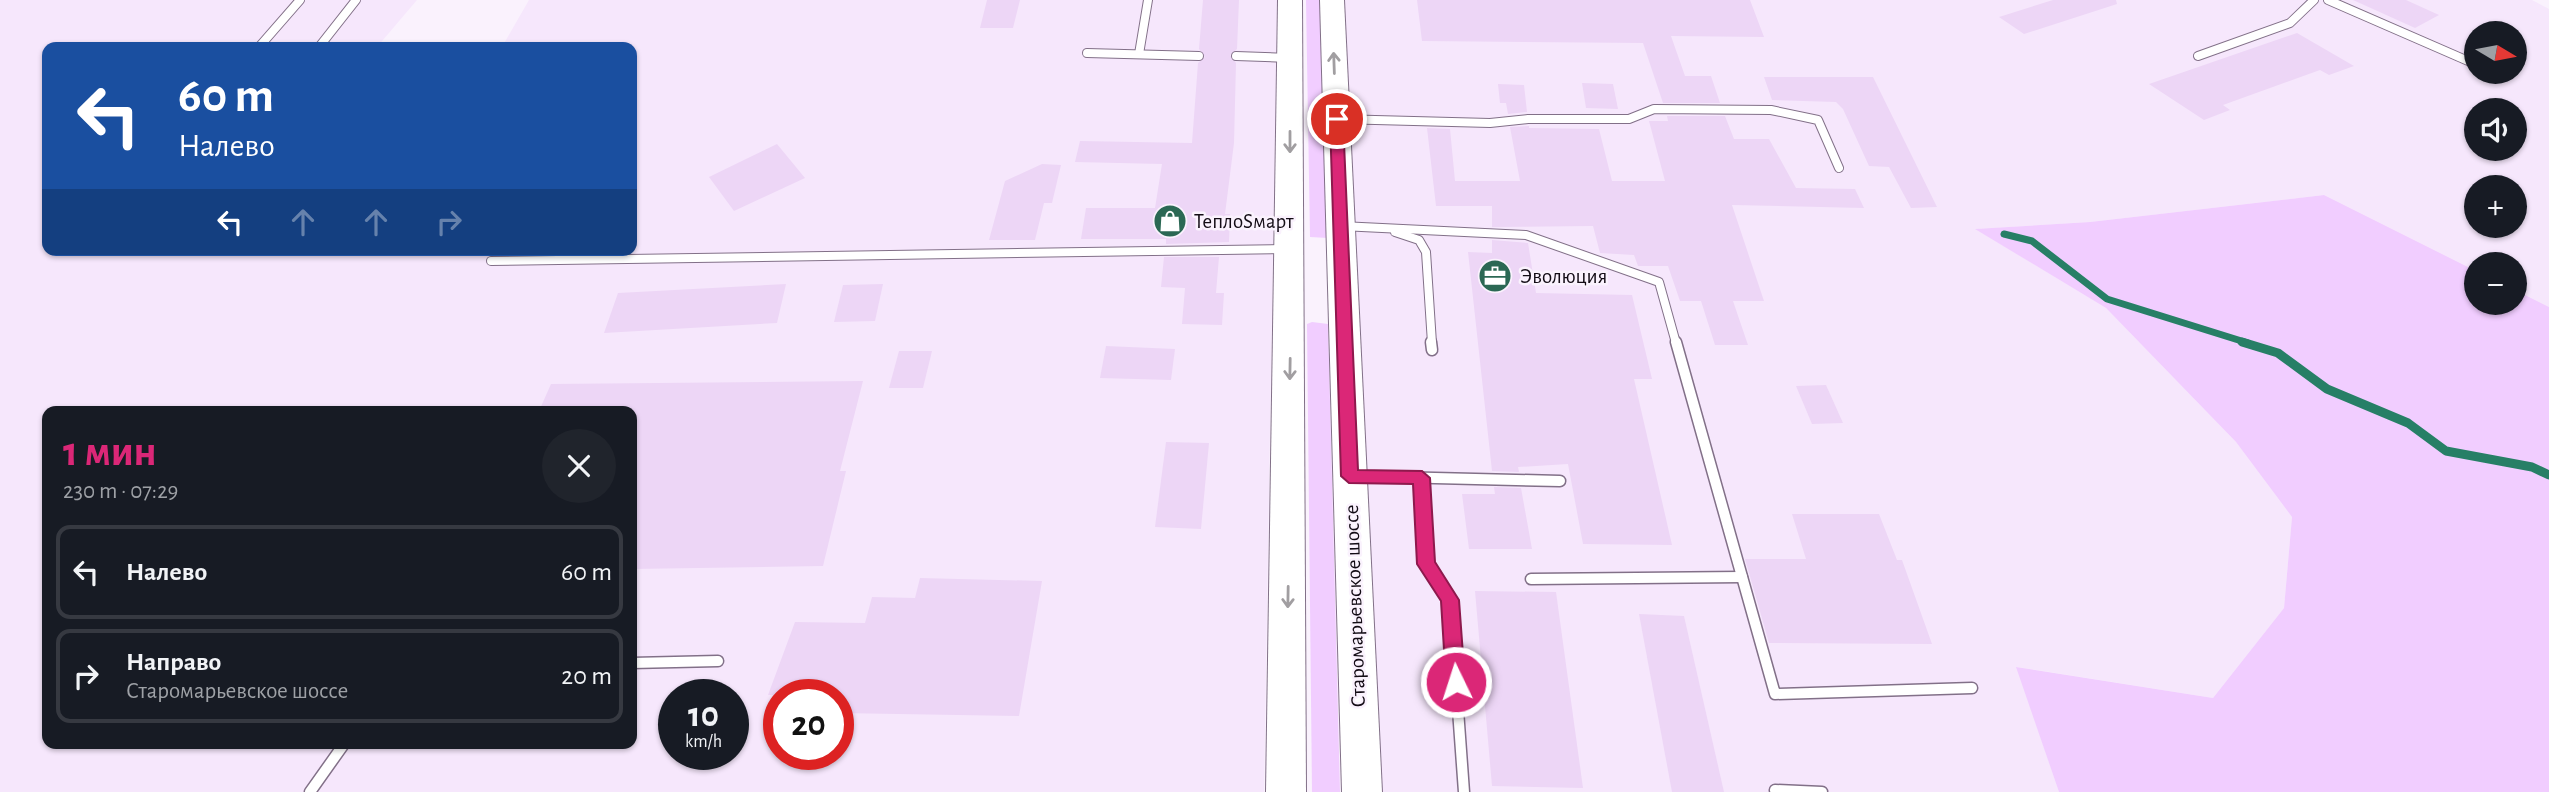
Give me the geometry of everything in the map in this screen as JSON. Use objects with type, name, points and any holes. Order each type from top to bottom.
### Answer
[{"type":"main road","points":[[1286,792],[1291,264],[1290,0]]},
{"type":"main road","name":"Старомарьевское шоссе","points":[[1332,0],[1362,792]]},
{"type":"main road","points":[[1291,264],[1341,277]]},
{"type":"lane","points":[[262,42],[300,0]]},
{"type":"lane","points":[[323,42],[356,0]]},
{"type":"lane","points":[[1139,54],[1148,0]]},
{"type":"lane","points":[[2198,56],[2290,23],[2315,0]]},
{"type":"lane","points":[[2328,0],[2464,59]]},
{"type":"lane","points":[[1087,53],[1199,55]]},
{"type":"lane","points":[[1236,56],[1290,58]]},
{"type":"lane","points":[[1337,119],[1490,123],[1528,119],[1629,119],[1654,109],[1771,110],[1818,120],[1839,168]]},
{"type":"lane","points":[[1341,226],[1525,234],[1659,282],[1775,694],[1972,688]]},
{"type":"lane","points":[[1378,227],[1419,240],[1426,251],[1432,350]]},
{"type":"lane","points":[[491,261],[1291,264]]},
{"type":"lane","points":[[1349,476],[1560,481]]},
{"type":"lane","points":[[1422,478],[1426,564],[1450,600],[1464,792]]},
{"type":"lane","points":[[1531,579],[1742,577]]},
{"type":"lane","points":[[637,663],[718,661]]},
{"type":"lane","points":[[310,792],[340,749]]},
{"type":"lane","points":[[1775,789],[1822,792]]},
{"type":"shaded area","points":[[0,0],[417,0],[381,42],[42,42],[42,256],[637,256],[637,42],[505,42],[529,0],[1277,0],[1264,792],[0,792]]},
{"type":"shaded area","points":[[1306,0],[1322,0],[1328,238],[1310,237]]},
{"type":"shaded area","points":[[1340,0],[2532,0],[2549,9],[2549,307],[2527,296],[2527,252],[2464,252],[2464,265],[2324,195],[2090,222],[1976,229],[2106,308],[2236,442],[2292,517],[2284,608],[2213,698],[2017,667],[2059,792],[1372,792]]},
{"type":"shaded area","points":[[2324,195],[2464,265],[2464,315],[2527,315],[2527,296],[2549,307],[2549,792],[2059,792],[2016,667],[2213,698],[2284,608],[2292,517],[2236,442],[2106,308],[1975,229],[2090,222]]},
{"type":"shaded area","points":[[1307,324],[1328,324],[1340,792],[1312,792]]},
{"type":"building","points":[[987,0],[1020,0],[1013,28],[980,28]]},
{"type":"building","points":[[1203,0],[1239,0],[1237,49],[1230,55],[1236,63],[1234,143],[1225,214],[1230,214],[1229,242],[1166,244],[1166,239],[1081,239],[1086,208],[1155,208],[1162,164],[1075,162],[1080,141],[1192,143],[1198,63],[1205,57],[1199,49]]},
{"type":"building","points":[[1417,0],[1750,0],[1764,37],[1671,36],[1685,76],[1711,76],[1720,103],[1663,103],[1643,43],[1422,41]]},
{"type":"building","points":[[2053,0],[2116,0],[2117,4],[2024,34],[1999,17]]},
{"type":"building","points":[[2353,0],[2406,0],[2439,15],[2415,28]]},
{"type":"building","points":[[2297,33],[2354,66],[2329,75],[2320,70],[2223,105],[2230,110],[2204,120],[2149,84]]},
{"type":"building","points":[[1764,77],[1873,77],[1937,207],[1911,208],[1889,167],[1869,166],[1843,109],[1836,102],[1772,100]]},
{"type":"building","points":[[1582,83],[1613,84],[1618,109],[1586,108]]},
{"type":"building","points":[[1498,84],[1524,85],[1527,112],[1508,114],[1506,103],[1500,103]]},
{"type":"building","points":[[1667,116],[1725,116],[1734,139],[1769,139],[1796,188],[1855,189],[1864,208],[1732,205],[1764,301],[1733,301],[1748,345],[1715,345],[1701,301],[1680,301],[1668,266],[1638,266],[1634,255],[1600,253],[1593,226],[1492,227],[1492,206],[1436,206],[1427,128],[1450,129],[1455,181],[1520,181],[1510,127],[1529,126],[1599,129],[1612,181],[1665,181],[1649,121],[1668,121]]},
{"type":"building","points":[[777,144],[805,178],[734,211],[709,177]]},
{"type":"building","points":[[1042,164],[1061,165],[1052,203],[1044,203],[1035,240],[989,240],[1005,181]]},
{"type":"building","points":[[1492,240],[1528,243],[1536,293],[1632,295],[1652,379],[1634,379],[1672,545],[1583,544],[1568,464],[1518,467],[1519,472],[1492,471],[1468,252],[1492,253]]},
{"type":"building","points":[[1164,257],[1219,257],[1216,293],[1224,293],[1222,325],[1182,324],[1185,288],[1161,287]]},
{"type":"building","points":[[786,284],[777,323],[604,333],[618,293]]},
{"type":"building","points":[[883,284],[875,321],[834,322],[843,285]]},
{"type":"building","points":[[1106,346],[1175,349],[1171,380],[1100,378]]},
{"type":"building","points":[[899,351],[932,351],[923,388],[889,388]]},
{"type":"building","points":[[863,381],[840,471],[846,471],[823,566],[637,569],[637,406],[541,406],[551,384]]},
{"type":"building","points":[[1826,385],[1843,423],[1812,424],[1796,386]]},
{"type":"building","points":[[1166,442],[1209,443],[1201,529],[1155,527]]},
{"type":"building","points":[[1494,487],[1521,488],[1532,549],[1469,549],[1462,494],[1495,494]]},
{"type":"building","points":[[1792,514],[1879,514],[1897,560],[1902,560],[1932,644],[1769,643],[1745,559],[1806,559]]},
{"type":"building","points":[[920,578],[1042,581],[1019,716],[854,713],[854,679],[774,679],[795,622],[865,623],[872,597],[915,598]]},
{"type":"building","points":[[1475,591],[1556,592],[1583,788],[1492,786]]},
{"type":"building","points":[[1639,614],[1684,616],[1724,792],[1672,792]]},
{"type":"waterway","points":[[2004,234],[2032,241],[2107,299],[2248,343]]},
{"type":"waterway","points":[[2242,342],[2278,353],[2327,389],[2408,423],[2446,451],[2532,467],[2549,475]]},
{"type":"place","name":"ТеплоSмарт","points":[[1170,221]]},
{"type":"place","name":"Эволюция","points":[[1495,276]]},
{"type":"route","points":[[1337,119],[1349,476],[1422,478],[1426,564],[1450,600],[1456,682]]}]
